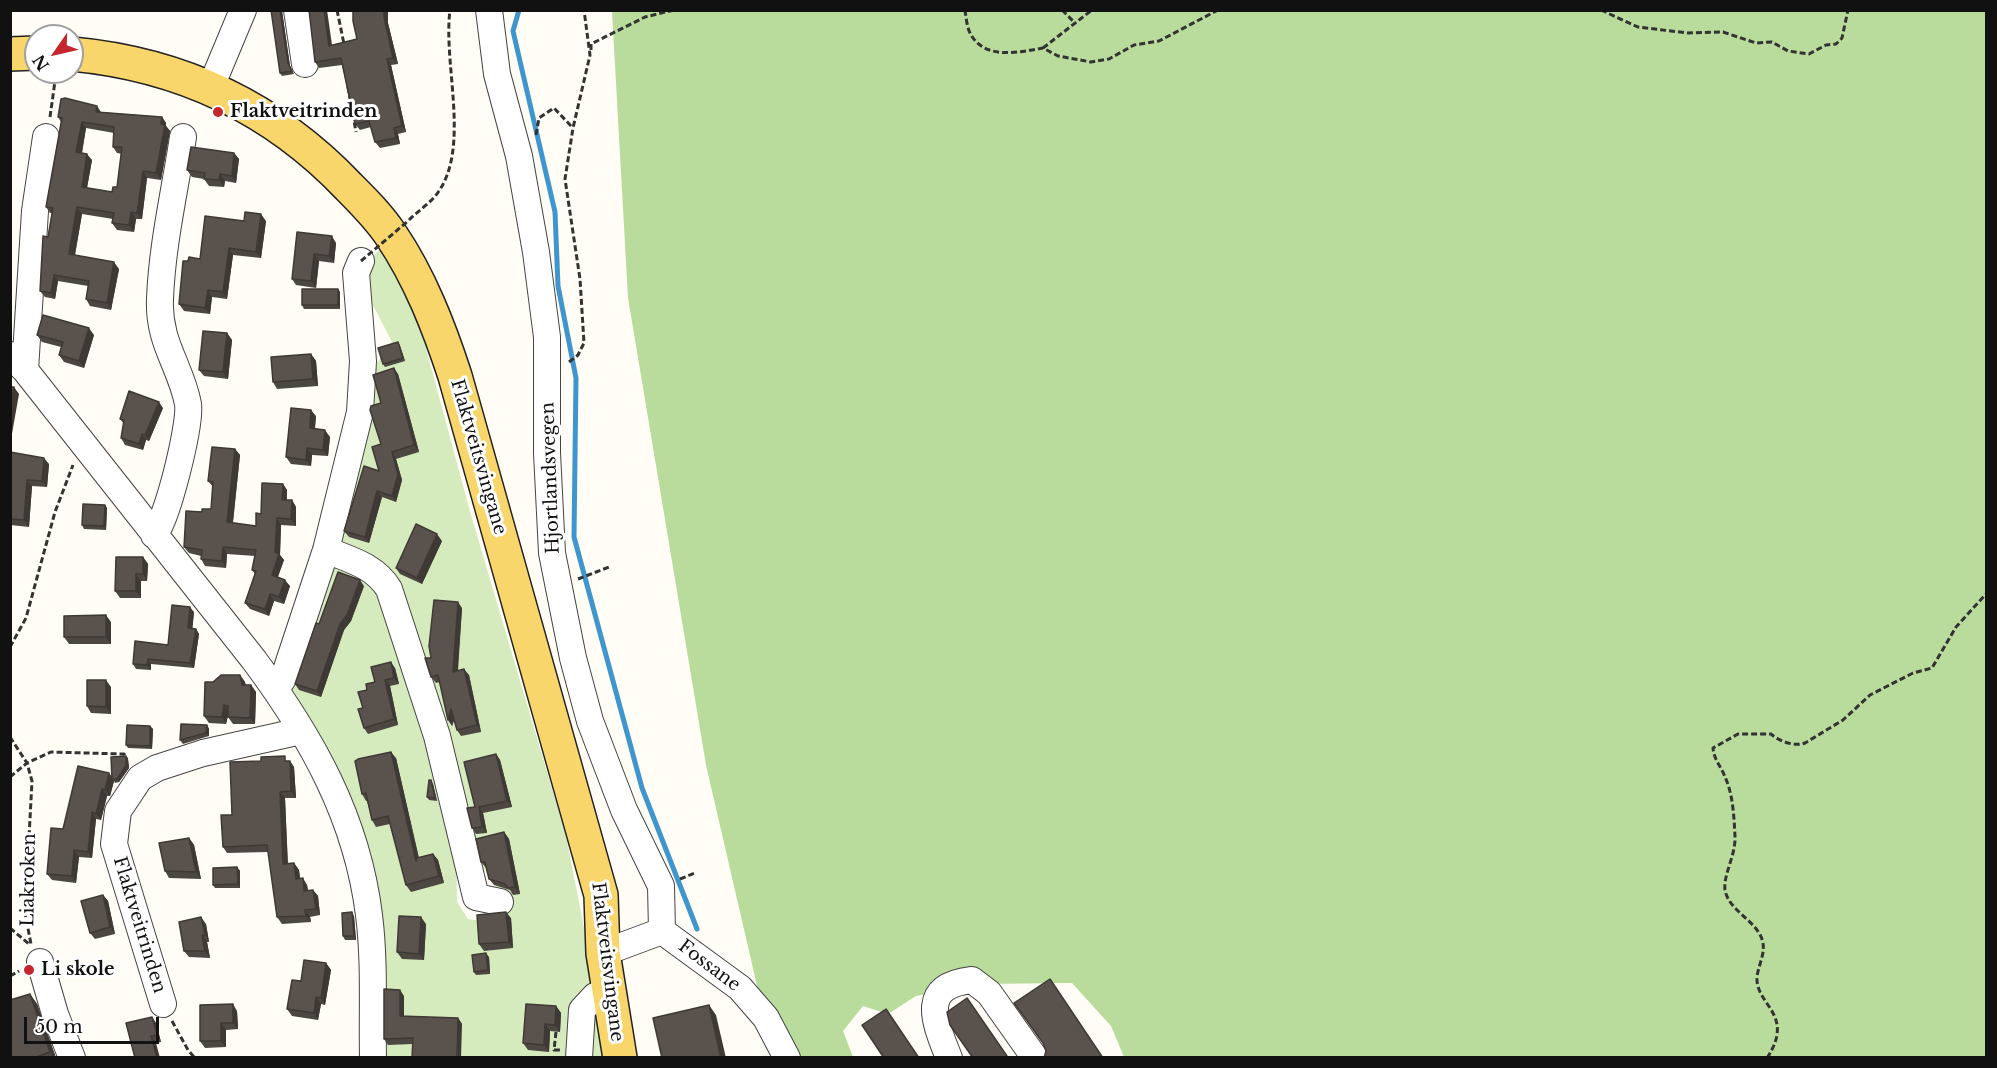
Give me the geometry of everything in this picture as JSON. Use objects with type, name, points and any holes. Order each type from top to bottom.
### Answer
[{"type":"main road","name":"Flaktveitsvingane","points":[[84,56],[146,66],[250,106],[290,132],[345,182],[391,235],[440,330],[455,376],[596,873],[601,896],[603,952],[620,1058]]},
{"type":"street","points":[[210,89],[243,10]]},
{"type":"street","points":[[297,10],[306,64]]},
{"type":"street","name":"Hjortlandsvegen","points":[[489,10],[497,74],[519,156],[536,252],[547,337],[551,533],[559,586],[573,658],[590,721],[624,810],[662,886],[662,931]]},
{"type":"street","points":[[154,536],[161,524],[171,494],[189,414],[184,390],[165,345],[160,319],[162,275],[183,136]]},
{"type":"street","points":[[46,137],[18,362],[276,689],[330,778],[354,837],[370,918],[373,1058]]},
{"type":"street","points":[[276,689],[284,677],[326,550],[352,449],[363,382],[356,273],[360,261]]},
{"type":"street","points":[[326,550],[364,564],[379,576],[390,590],[437,736],[476,897],[500,902]]},
{"type":"street","points":[[140,778],[157,768],[203,753],[301,731]]},
{"type":"street","name":"Flaktveitrinden","points":[[140,778],[118,811],[114,844],[163,1004]]},
{"type":"street","name":"Fossane","points":[[603,952],[662,931],[740,988],[766,1018],[787,1058]]},
{"type":"street","points":[[34,953],[72,1058]]},
{"type":"street","points":[[949,1058],[933,1015],[938,996],[954,982],[972,980],[989,993],[1035,1058]]},
{"type":"street","name":"Flaktveitsvingane","points":[[579,1058],[582,1010],[595,996]]},
{"type":"path","points":[[337,10],[345,50]]},
{"type":"path","points":[[360,261],[439,192],[452,159],[453,111],[447,32],[450,10]]},
{"type":"path","points":[[584,10],[590,54]]},
{"type":"path","points":[[563,367],[578,355],[584,342],[580,279],[566,179],[573,128],[591,44],[645,16],[674,10]]},
{"type":"path","points":[[965,10],[970,34],[981,45],[1006,54],[1043,48],[1092,10]]},
{"type":"path","points":[[1062,10],[1076,24]]},
{"type":"path","points":[[1043,48],[1058,56],[1091,62],[1109,59],[1134,45],[1159,41],[1218,10]]},
{"type":"path","points":[[1601,10],[1638,27],[1688,33],[1723,32],[1756,43],[1772,42],[1788,51],[1809,54],[1826,45],[1836,44],[1842,38],[1848,10]]},
{"type":"path","points":[[348,80],[348,100],[356,132]]},
{"type":"path","points":[[46,137],[55,84]]},
{"type":"path","points":[[519,156],[535,144],[539,118],[554,108],[573,128]]},
{"type":"path","points":[[10,647],[26,618],[68,472],[86,447]]},
{"type":"path","points":[[559,586],[609,567]]},
{"type":"path","points":[[1767,1058],[1775,1042],[1777,1023],[1758,984],[1757,976],[1762,965],[1764,947],[1761,935],[1735,907],[1725,889],[1726,877],[1735,851],[1735,834],[1730,792],[1725,776],[1714,759],[1713,748],[1738,734],[1771,734],[1777,739],[1799,745],[1804,743],[1843,720],[1870,695],[1913,673],[1932,668],[1956,627],[1986,594]]},
{"type":"path","name":"Liakroken","points":[[10,737],[27,763],[32,781],[25,913],[28,938],[34,953]]},
{"type":"path","points":[[10,777],[27,763],[51,752],[124,754],[140,778]]},
{"type":"path","points":[[10,928],[34,953]]},
{"type":"path","name":"Flaktveitrinden","points":[[163,1004],[188,1050],[195,1058]]},
{"type":"green space","points":[[612,11],[1986,11],[1986,1057],[1124,1057],[1111,1026],[1072,983],[976,984],[916,996],[888,1014],[863,1006],[843,1031],[853,1057],[789,1057],[758,990],[706,765],[628,298]]},
{"type":"green space","points":[[381,248],[418,319],[471,515],[566,836],[593,974],[602,1057],[385,1057],[380,899],[365,842],[289,691],[329,568],[352,565],[381,583],[456,832],[457,902],[468,919],[495,923],[507,901],[471,852],[398,588],[339,542],[372,369],[392,342],[366,292],[364,266]]},
{"type":"building","points":[[271,10],[280,10],[288,63],[292,71],[280,73]]},
{"type":"building","points":[[309,10],[324,10],[329,46],[357,39],[353,10],[384,10],[393,58],[387,59],[402,126],[394,128],[396,138],[375,142],[369,121],[355,124],[341,58],[315,62]]},
{"type":"building","points":[[61,99],[97,106],[96,112],[162,117],[161,124],[165,125],[156,173],[143,171],[137,213],[131,212],[129,225],[112,223],[114,213],[77,207],[69,254],[114,262],[107,303],[86,299],[89,281],[54,275],[51,293],[40,291],[43,236],[48,237],[53,208],[46,207],[62,118],[58,117]],"holes":[[[82,122],[114,127],[113,147],[122,147],[117,187],[113,187],[112,192],[82,187],[87,154],[76,152]]]},
{"type":"building","points":[[191,147],[234,153],[232,176],[220,174],[219,180],[204,179],[205,173],[187,170]]},
{"type":"building","points":[[245,212],[261,214],[256,252],[229,248],[223,292],[208,290],[205,308],[179,304],[183,261],[188,261],[189,257],[200,259],[205,216],[244,221]]},
{"type":"building","points":[[297,232],[332,236],[329,256],[314,254],[311,281],[292,279]]},
{"type":"building","points":[[302,289],[338,289],[338,305],[302,305]]},
{"type":"building","points":[[43,315],[89,328],[79,361],[59,355],[63,342],[37,335]]},
{"type":"building","points":[[203,331],[227,333],[223,372],[199,370]]},
{"type":"building","points":[[398,342],[403,358],[383,364],[378,348]]},
{"type":"building","points":[[311,354],[313,379],[273,382],[271,357]]},
{"type":"building","points":[[394,368],[414,445],[392,452],[398,474],[392,496],[377,491],[365,537],[344,531],[364,466],[379,471],[372,447],[381,444],[370,410],[371,406],[381,403],[373,375]]},
{"type":"building","points":[[10,387],[14,387],[10,409]]},
{"type":"building","points":[[129,391],[159,402],[139,444],[121,438],[124,420],[120,419]]},
{"type":"building","points":[[291,408],[311,410],[310,428],[325,430],[323,450],[307,448],[306,460],[286,457]]},
{"type":"building","points":[[212,447],[235,449],[227,522],[256,526],[256,513],[261,514],[262,483],[283,484],[282,500],[292,500],[291,519],[277,518],[275,552],[279,554],[272,575],[285,580],[279,597],[270,594],[265,609],[245,603],[256,571],[252,570],[256,550],[223,547],[222,561],[201,559],[202,550],[184,547],[186,511],[202,512],[202,509],[211,509],[213,482],[208,481]]},
{"type":"building","points":[[10,452],[44,458],[42,481],[27,480],[24,520],[10,519]]},
{"type":"building","points":[[83,504],[105,505],[104,526],[82,525]]},
{"type":"building","points":[[416,524],[437,534],[417,578],[396,568]]},
{"type":"building","points":[[116,557],[143,557],[143,574],[136,574],[136,591],[115,591]]},
{"type":"building","points":[[338,572],[360,580],[347,615],[340,624],[317,691],[295,684],[316,623],[319,624]]},
{"type":"building","points":[[434,600],[458,602],[453,672],[464,669],[477,725],[457,730],[451,709],[448,720],[438,675],[431,677],[425,658],[431,658],[429,646]]},
{"type":"building","points":[[172,605],[190,607],[188,628],[196,629],[190,663],[148,659],[147,665],[133,664],[135,641],[168,645]]},
{"type":"building","points":[[106,615],[106,637],[64,637],[64,616]]},
{"type":"building","points":[[391,662],[394,678],[385,680],[394,719],[364,728],[358,709],[363,708],[358,692],[367,690],[366,684],[375,682],[371,667]]},
{"type":"building","points":[[221,675],[240,675],[242,685],[251,685],[250,718],[228,717],[228,706],[224,705],[222,717],[204,716],[205,682],[213,682]]},
{"type":"building","points":[[87,680],[106,680],[106,707],[87,706]]},
{"type":"building","points":[[181,724],[207,725],[206,733],[180,740]]},
{"type":"building","points":[[127,725],[150,726],[150,746],[126,745]]},
{"type":"building","points":[[391,752],[416,861],[417,858],[433,854],[439,876],[406,885],[388,816],[372,820],[366,793],[362,794],[355,761]]},
{"type":"building","points":[[496,754],[507,801],[479,807],[482,827],[472,828],[467,808],[475,807],[464,762]]},
{"type":"building","points":[[126,756],[126,765],[117,779],[112,779],[111,757]]},
{"type":"building","points":[[285,756],[285,761],[290,761],[291,791],[280,792],[283,864],[294,863],[296,879],[303,878],[304,891],[313,890],[316,909],[305,910],[306,916],[277,917],[267,845],[223,847],[221,815],[232,815],[230,762],[261,761],[261,757]]},
{"type":"building","points":[[78,766],[109,773],[105,790],[102,789],[96,814],[92,812],[88,852],[74,850],[72,876],[47,874],[51,828],[63,829]]},
{"type":"building","points":[[429,780],[431,780],[435,798],[427,797]]},
{"type":"building","points":[[504,832],[515,887],[508,888],[505,884],[489,879],[485,862],[481,862],[476,839]]},
{"type":"building","points":[[189,838],[196,872],[165,871],[159,843]]},
{"type":"building","points":[[237,867],[238,884],[213,885],[213,868]]},
{"type":"building","points":[[103,895],[110,927],[90,933],[81,901]]},
{"type":"building","points":[[352,912],[354,936],[343,936],[342,913]]},
{"type":"building","points":[[506,912],[509,942],[479,944],[477,915]]},
{"type":"building","points":[[399,916],[421,917],[419,954],[397,952]]},
{"type":"building","points":[[201,917],[205,935],[202,935],[205,951],[184,951],[179,922]]},
{"type":"building","points":[[486,953],[488,970],[474,972],[472,955]]},
{"type":"building","points":[[304,960],[326,963],[321,998],[316,997],[314,1013],[287,1009],[292,980],[301,981]]},
{"type":"building","points":[[1050,979],[1103,1058],[1044,1058],[1046,1051],[1043,1043],[1014,1003]]},
{"type":"building","points":[[384,989],[400,990],[400,1016],[458,1018],[457,1058],[412,1058],[413,1038],[384,1039]]},
{"type":"building","points":[[30,994],[50,1052],[33,1058],[10,1058],[10,1000]]},
{"type":"building","points":[[967,998],[1007,1056],[1005,1058],[973,1058],[950,1025],[947,1012]]},
{"type":"building","points":[[233,1004],[233,1023],[221,1023],[221,1041],[200,1041],[200,1005]]},
{"type":"building","points":[[526,1004],[556,1006],[555,1025],[545,1024],[544,1045],[523,1043]]},
{"type":"building","points":[[709,1005],[721,1058],[662,1058],[653,1018]]},
{"type":"building","points":[[886,1009],[919,1058],[884,1058],[862,1025]]},
{"type":"building","points":[[152,1017],[157,1035],[151,1036],[157,1058],[135,1058],[126,1023]]},
{"type":"waterway","points":[[519,10],[513,31],[555,212],[558,286],[576,378],[574,537],[642,788],[697,929]]},
{"type":"place","name":"Flaktveitrinden","points":[[218,112]]},
{"type":"place","name":"Li skole","points":[[29,970]]}]
